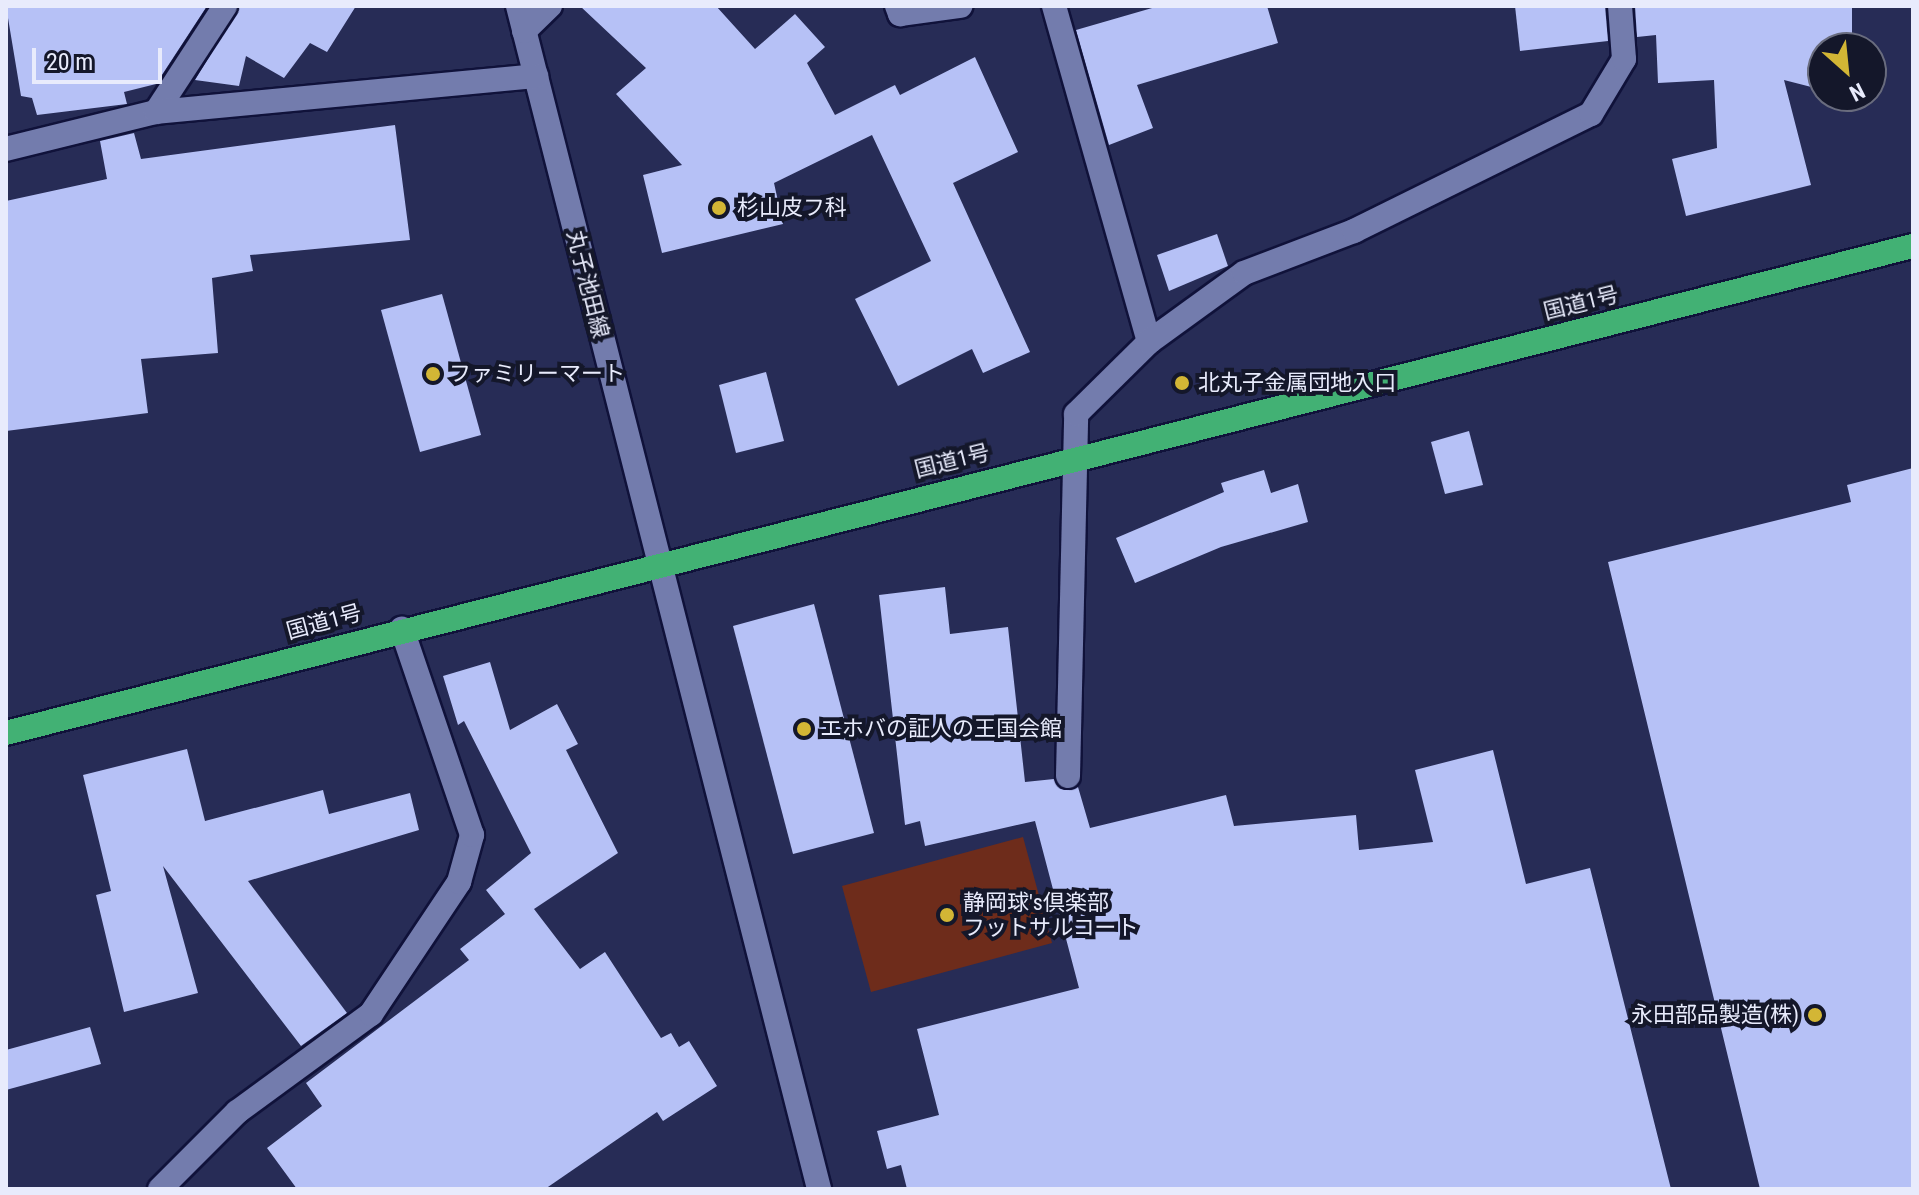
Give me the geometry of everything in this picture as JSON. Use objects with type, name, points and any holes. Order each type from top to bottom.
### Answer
[{"type":"highway","name":"国道1号","points":[[6,733],[658,561],[1913,246]]},
{"type":"street","points":[[156,112],[225,6]]},
{"type":"street","name":"丸子池田線","points":[[518,6],[819,1189]]},
{"type":"street","points":[[524,31],[550,6]]},
{"type":"street","points":[[897,6],[900,14],[960,6]]},
{"type":"street","points":[[1054,6],[1149,342]]},
{"type":"street","points":[[1068,776],[1076,414],[1149,342],[1244,273],[1354,231],[1591,114],[1624,59],[1620,6]]},
{"type":"street","points":[[6,149],[156,112],[536,76]]},
{"type":"street","points":[[160,1189],[237,1112],[371,1014],[459,882],[469,822],[402,629]]},
{"type":"shaded area","name":"静岡球's倶楽部 フットサルコート","points":[[1023,837],[1052,943],[871,992],[842,886]]},
{"type":"building","points":[[6,6],[207,6],[156,84],[124,92],[127,104],[37,115],[32,98],[21,96]]},
{"type":"building","points":[[240,6],[356,6],[327,52],[310,43],[284,78],[246,56],[239,86],[195,80]]},
{"type":"building","points":[[580,6],[716,6],[755,49],[795,14],[825,47],[807,63],[835,115],[895,85],[900,95],[975,57],[1018,152],[953,183],[1030,352],[983,373],[972,349],[898,386],[855,299],[931,261],[872,135],[774,183],[783,224],[662,253],[643,175],[682,165],[616,94],[646,68]]},
{"type":"building","points":[[1159,6],[1267,6],[1278,43],[1137,85],[1153,128],[1109,145],[1076,30]]},
{"type":"building","points":[[1515,6],[1605,6],[1608,41],[1520,51]]},
{"type":"building","points":[[1635,6],[1852,6],[1852,32],[1807,32],[1807,86],[1784,80],[1811,185],[1686,216],[1672,159],[1717,148],[1714,80],[1658,83],[1656,35],[1637,37]]},
{"type":"building","points":[[395,125],[410,240],[250,255],[253,271],[212,278],[218,353],[141,359],[148,413],[6,431],[6,201],[107,179],[100,141],[134,133],[141,159]]},
{"type":"building","points":[[1217,234],[1228,266],[1169,291],[1157,255]]},
{"type":"building","points":[[442,294],[481,435],[420,452],[381,310]]},
{"type":"building","points":[[766,372],[784,441],[736,453],[719,385]]},
{"type":"building","points":[[1469,431],[1483,485],[1445,494],[1431,442]]},
{"type":"building","points":[[1913,468],[1913,1189],[1760,1189],[1608,562],[1851,502],[1847,485]]},
{"type":"building","points":[[1264,470],[1271,493],[1298,484],[1308,522],[1221,547],[1135,583],[1116,538],[1224,492],[1221,483]]},
{"type":"building","points":[[945,587],[950,634],[1008,627],[1025,782],[1054,779],[1061,789],[1078,787],[1090,828],[1226,795],[1234,826],[1356,815],[1359,850],[1433,842],[1415,770],[1493,750],[1526,884],[1590,868],[1671,1189],[907,1189],[901,1165],[887,1169],[877,1131],[939,1115],[917,1029],[1079,988],[1035,821],[925,846],[920,821],[905,825],[879,595]]},
{"type":"building","name":"エホバの証人の王国会館","points":[[814,604],[874,833],[793,854],[733,626]]},
{"type":"building","points":[[490,662],[510,730],[557,704],[578,744],[566,750],[618,853],[534,909],[580,969],[605,952],[661,1038],[671,1033],[679,1047],[689,1041],[717,1086],[663,1121],[657,1112],[545,1189],[297,1189],[267,1148],[322,1106],[306,1083],[469,960],[460,949],[505,914],[486,890],[531,853],[464,721],[458,725],[443,676]]},
{"type":"building","points":[[187,749],[205,821],[323,790],[329,814],[410,793],[419,830],[248,881],[347,1013],[301,1046],[163,866],[198,993],[124,1012],[96,895],[111,891],[83,775]]},
{"type":"building","points":[[90,1027],[101,1064],[6,1090],[6,1050]]},
{"type":"place","name":"杉山皮フ科","points":[[719,208]]},
{"type":"place","name":"ファミリーマート","points":[[433,374]]},
{"type":"place","name":"北丸子金属団地入口","points":[[1182,383]]},
{"type":"place","name":"エホバの証人の王国会館","points":[[804,729]]},
{"type":"place","name":"静岡球's倶楽部 フットサルコート","points":[[947,915]]},
{"type":"place","name":"永田部品製造(株)","points":[[1815,1015]]}]
